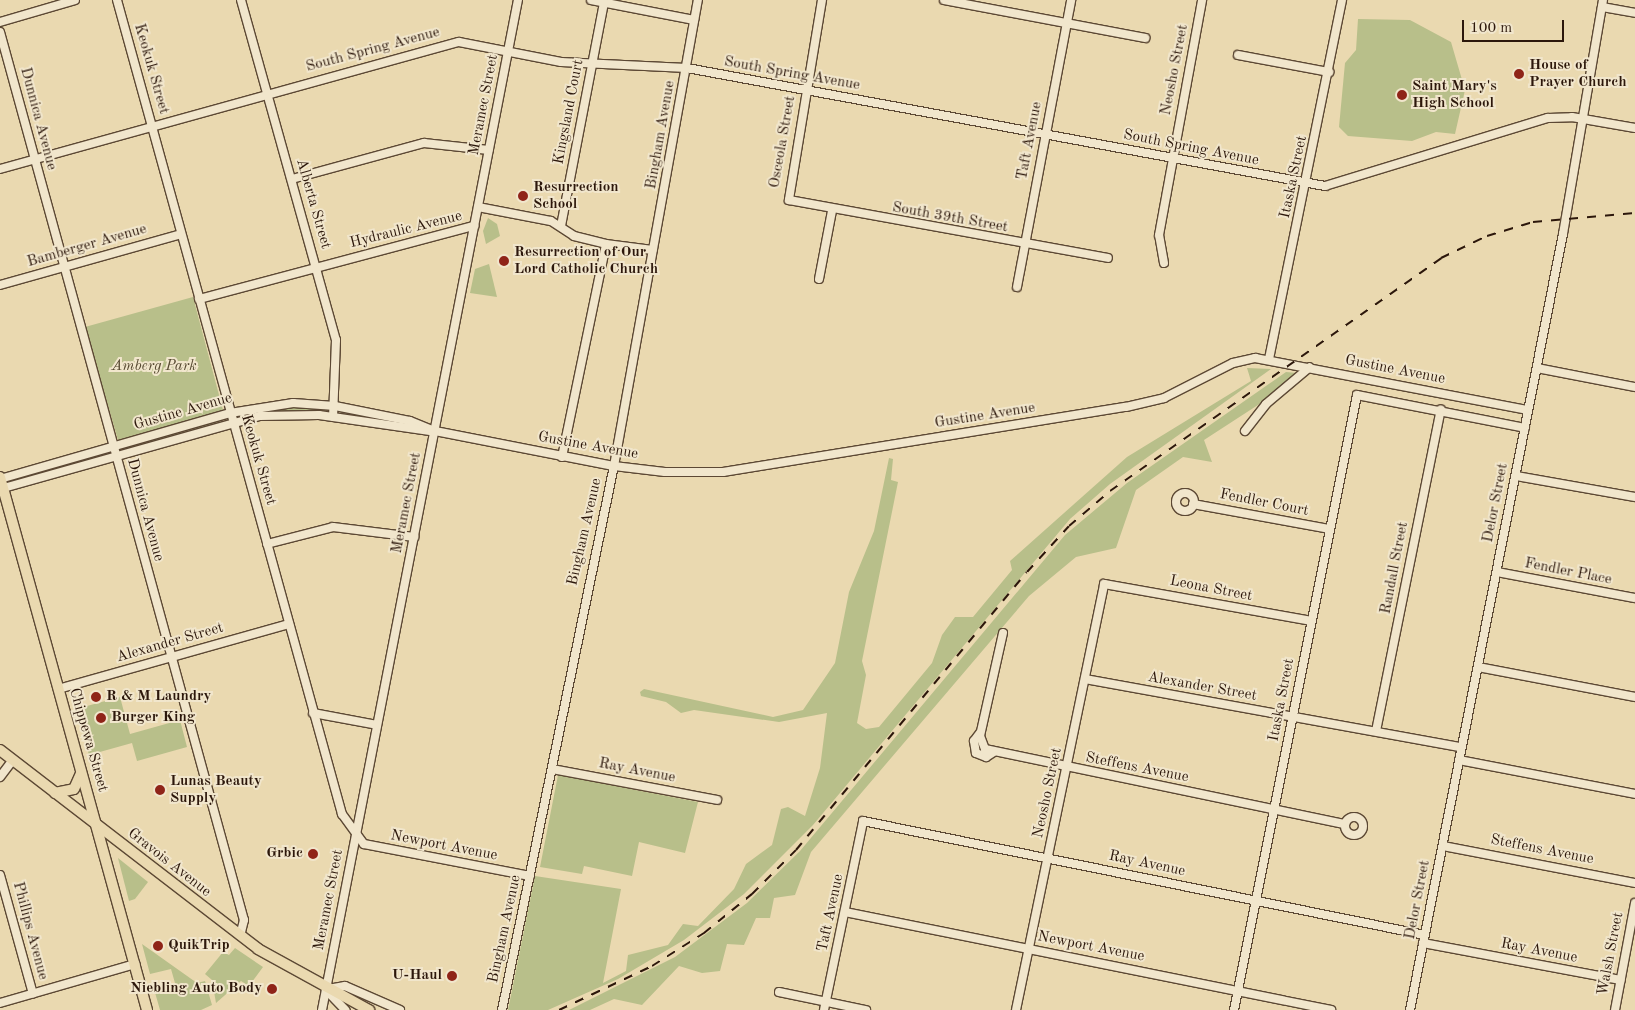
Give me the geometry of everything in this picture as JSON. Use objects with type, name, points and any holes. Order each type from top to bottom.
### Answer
[{"type":"main road","name":"Chippewa Street","points":[[1,483],[147,1010]]},
{"type":"main road","name":"Gravois Avenue","points":[[0,750],[240,936],[326,990],[369,1010]]},
{"type":"main road","points":[[55,793],[74,789],[81,772]]},
{"type":"street","points":[[0,22],[75,0]]},
{"type":"street","name":"Keokuk Street","points":[[117,0],[153,125],[181,234],[313,713],[342,814],[355,838]]},
{"type":"street","name":"Alberta Street","points":[[243,0],[316,267],[338,356],[333,417]]},
{"type":"street","name":"Meramec Street","points":[[322,1010],[518,0]]},
{"type":"street","points":[[591,0],[694,20]]},
{"type":"street","name":"Bingham Avenue","points":[[502,1010],[614,466],[698,0]]},
{"type":"street","name":"Osceola Street","points":[[788,200],[822,0]]},
{"type":"street","points":[[944,0],[1145,38]]},
{"type":"street","name":"Taft Avenue","points":[[1017,287],[1071,0]]},
{"type":"street","name":"Neosho Street","points":[[1164,263],[1159,235],[1202,0]]},
{"type":"street","name":"Itaska Street","points":[[1269,359],[1308,184],[1342,0]]},
{"type":"street","name":"Kingsland Court","points":[[561,226],[604,3]]},
{"type":"street","points":[[1603,3],[1635,13]]},
{"type":"street","name":"Delor Street","points":[[1410,1010],[1458,760],[1516,476],[1603,3]]},
{"type":"street","name":"Dunnica Avenue","points":[[0,32],[244,920],[240,936]]},
{"type":"street","name":"South Spring Avenue","points":[[0,169],[448,44],[592,64],[687,68],[1308,184],[1343,184],[1538,120],[1581,118],[1635,128]]},
{"type":"street","points":[[1238,55],[1329,72]]},
{"type":"street","points":[[292,179],[424,143],[489,150]]},
{"type":"street","name":"South 39th Street","points":[[788,200],[832,211],[1108,258]]},
{"type":"street","name":"Hydraulic Avenue","points":[[478,207],[561,226],[574,236],[606,244],[653,250]]},
{"type":"street","points":[[819,279],[832,211]]},
{"type":"street","name":"Hydraulic Avenue","points":[[199,299],[474,226]]},
{"type":"street","name":"Bamberger Avenue","points":[[0,285],[181,234]]},
{"type":"street","points":[[562,457],[606,244]]},
{"type":"street","name":"Gustine Avenue","points":[[1,483],[116,456],[233,423],[280,414],[333,417],[435,431],[614,466],[665,472],[723,472],[1119,408],[1182,391],[1241,360],[1269,359],[1310,366],[1528,410]]},
{"type":"street","points":[[1245,432],[1266,404],[1310,366]]},
{"type":"street","points":[[1536,368],[1635,387]]},
{"type":"street","name":"Itaska Street","points":[[1234,1010],[1357,395],[1441,410]]},
{"type":"street","name":"Gustine Avenue","points":[[1,483],[113,446],[230,413],[276,404],[335,406],[410,421],[435,431]]},
{"type":"street","points":[[1441,410],[1525,428]]},
{"type":"street","name":"Randall Street","points":[[1376,731],[1441,410]]},
{"type":"street","points":[[1516,476],[1635,498]]},
{"type":"street","name":"Fendler Court","points":[[1193,504],[1329,529]]},
{"type":"street","points":[[267,544],[333,527],[414,537]]},
{"type":"street","name":"Fendler Place","points":[[1497,572],[1635,598]]},
{"type":"street","name":"Neosho Street","points":[[1016,1010],[1106,583]]},
{"type":"street","name":"Leona Street","points":[[1106,583],[1311,622]]},
{"type":"street","name":"Alexander Street","points":[[58,689],[288,624]]},
{"type":"street","name":"Steffens Avenue","points":[[1003,633],[981,732],[983,747],[994,752],[1067,768],[1345,824]]},
{"type":"street","points":[[1478,667],[1635,697]]},
{"type":"street","name":"Alexander Street","points":[[1085,679],[1461,747]]},
{"type":"street","points":[[313,713],[377,724]]},
{"type":"street","points":[[0,777],[13,760]]},
{"type":"street","points":[[1458,760],[1635,794]]},
{"type":"street","name":"Ray Avenue","points":[[552,769],[717,800]]},
{"type":"street","name":"Taft Avenue","points":[[825,1006],[846,912],[863,821]]},
{"type":"street","name":"Ray Avenue","points":[[863,821],[1256,901],[1424,939],[1620,980]]},
{"type":"street","name":"Newport Avenue","points":[[355,838],[364,844],[530,876]]},
{"type":"street","name":"Steffens Avenue","points":[[1443,846],[1635,883]]},
{"type":"street","name":"Phillips Avenue","points":[[0,874],[33,994]]},
{"type":"street","name":"Walsh Street","points":[[1615,1010],[1635,903]]},
{"type":"street","name":"Newport Avenue","points":[[846,912],[1331,1010]]},
{"type":"street","points":[[0,1003],[135,964]]},
{"type":"street","points":[[326,990],[345,986],[400,1010]]},
{"type":"street","name":"Gravois Avenue","points":[[326,990],[345,1010]]},
{"type":"street","points":[[779,992],[825,1006],[866,1010]]},
{"type":"green space","points":[[1358,19],[1410,20],[1451,42],[1465,90],[1455,134],[1436,132],[1412,141],[1348,136],[1339,127],[1345,63],[1356,50]]},
{"type":"green space","points":[[488,218],[497,224],[500,236],[486,244],[483,231]]},
{"type":"green space","points":[[489,264],[497,297],[470,293],[475,269]]},
{"type":"green space","name":"Amberg Park","points":[[193,297],[223,410],[118,440],[85,327]]},
{"type":"green space","points":[[1247,368],[1271,369],[1110,484],[1070,519],[813,825],[744,894],[684,940],[618,979],[548,1010],[508,1010],[535,876],[621,889],[603,983],[626,971],[628,955],[668,945],[683,924],[698,926],[734,889],[746,864],[772,845],[781,809],[788,807],[805,816],[820,768],[827,713],[779,722],[694,710],[681,713],[666,702],[641,696],[640,692],[644,689],[773,717],[803,710],[835,663],[849,592],[874,531],[889,458],[893,459],[891,480],[898,482],[862,661],[866,675],[857,723],[866,729],[879,727],[932,663],[942,635],[955,617],[973,617],[1012,570],[1010,561],[1127,457],[1251,381]]},
{"type":"green space","points":[[1286,372],[1297,373],[1261,403],[1204,440],[1212,462],[1183,457],[1136,490],[1116,548],[1076,557],[1029,596],[811,852],[795,895],[774,898],[770,918],[756,918],[744,945],[727,944],[720,971],[702,973],[679,966],[642,1005],[614,999],[590,1010],[569,1010],[675,957],[747,903],[800,851],[1065,535],[1127,483]]},
{"type":"green space","points":[[286,406],[325,409],[243,415],[244,414]]},
{"type":"green space","points":[[220,420],[221,423],[126,450],[125,446]]},
{"type":"green space","points":[[103,453],[104,456],[17,480],[19,477]]},
{"type":"green space","points":[[120,697],[130,734],[180,720],[187,747],[137,761],[132,743],[89,755],[76,709]]},
{"type":"green space","points":[[558,775],[698,802],[685,853],[639,842],[632,876],[584,866],[582,874],[540,867]]},
{"type":"green space","points":[[118,858],[148,882],[135,899],[129,901]]},
{"type":"green space","points":[[142,944],[197,983],[205,981],[212,1005],[201,1010],[160,1010],[154,989],[175,983],[171,969],[150,974]]},
{"type":"green space","points":[[235,948],[263,967],[249,986],[241,981],[216,1003],[212,980],[205,974],[223,952],[229,955]]},
{"type":"railway","points":[[559,1010],[652,966],[704,933],[752,894],[796,850],[1027,572],[1069,526],[1110,491],[1441,258],[1487,236],[1533,222],[1635,213]]},
{"type":"place","name":"House of Prayer Church","points":[[1519,74]]},
{"type":"place","name":"Saint Mary's High School","points":[[1402,95]]},
{"type":"place","name":"Resurrection School","points":[[523,196]]},
{"type":"place","name":"Resurrection of Our Lord Catholic Church","points":[[504,261]]},
{"type":"place","name":"R & M Laundry","points":[[96,697]]},
{"type":"place","name":"Burger King","points":[[101,718]]},
{"type":"place","name":"Lunas Beauty Supply","points":[[160,790]]},
{"type":"place","name":"Grbic","points":[[313,854]]},
{"type":"place","name":"QuikTrip","points":[[158,946]]},
{"type":"place","name":"U-Haul","points":[[452,976]]},
{"type":"place","name":"Niebling Auto Body","points":[[272,989]]}]
